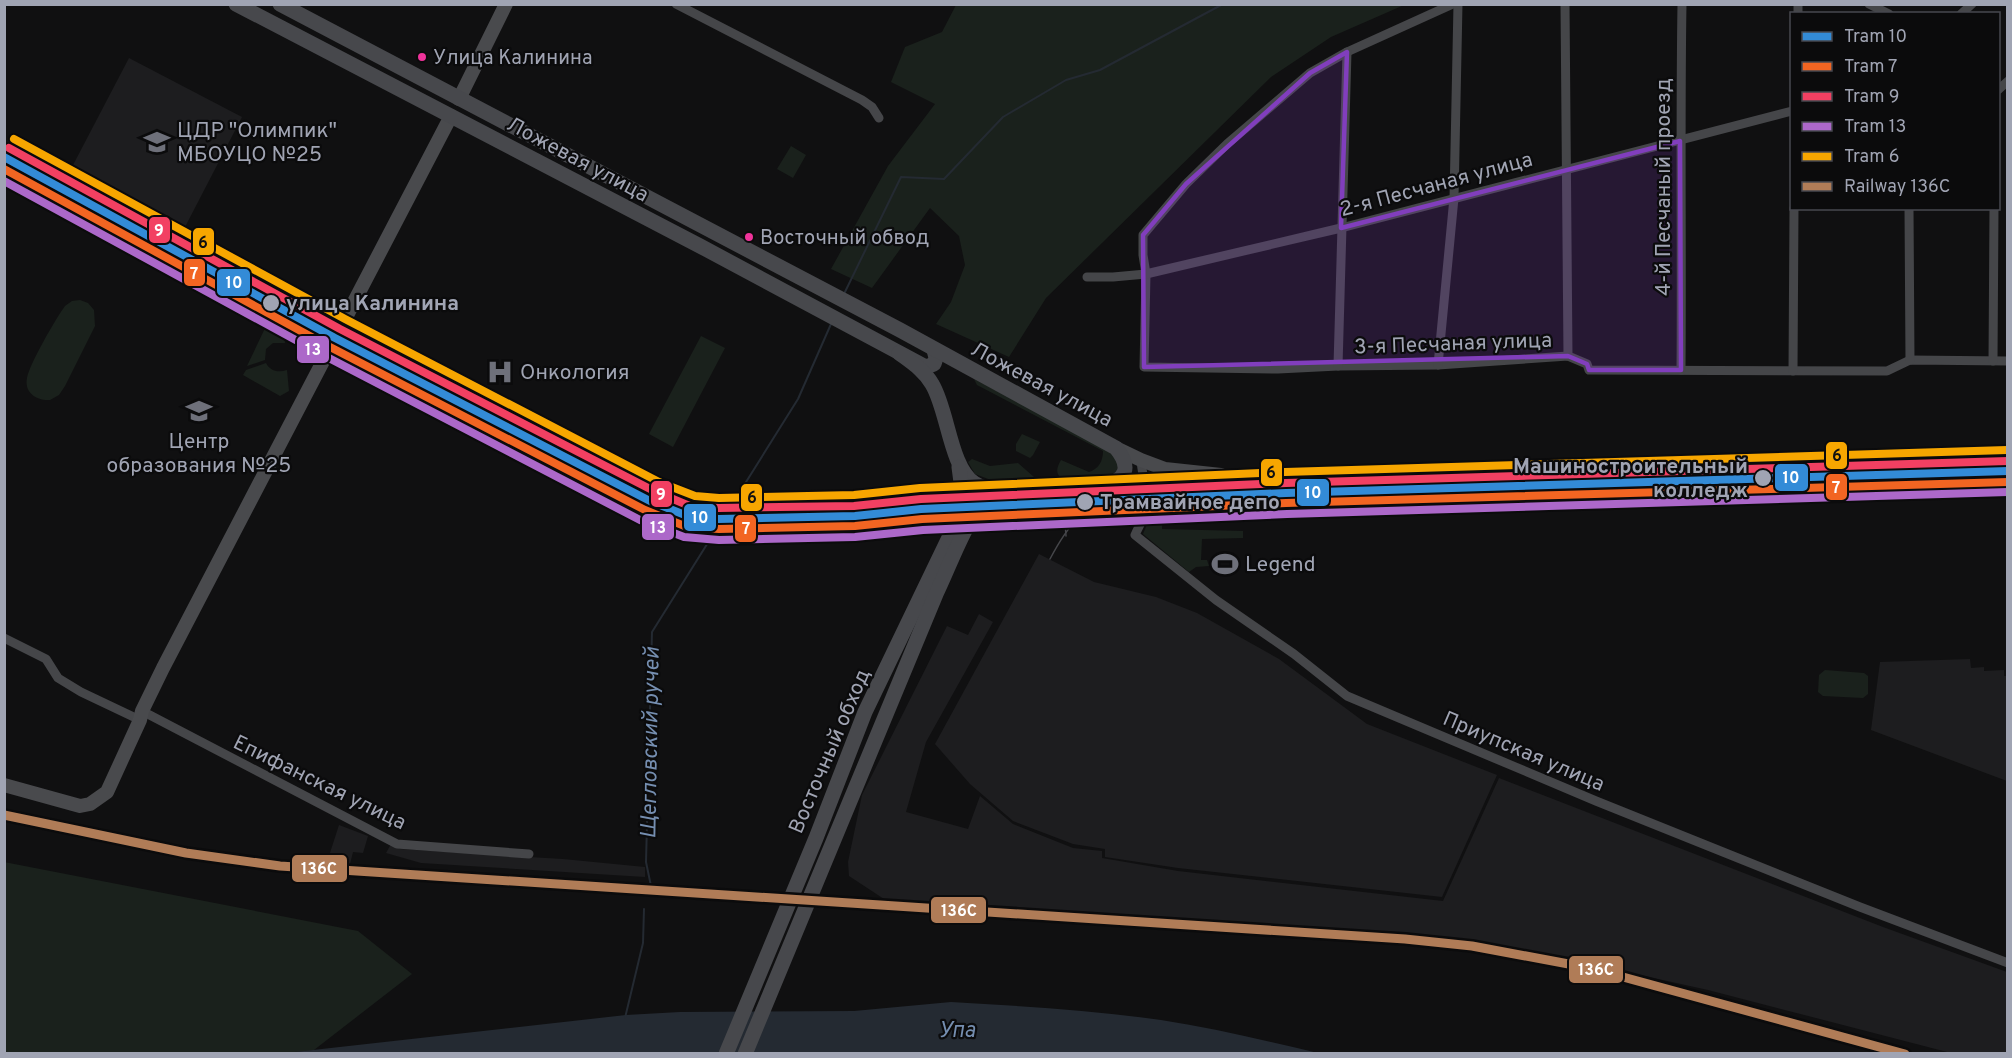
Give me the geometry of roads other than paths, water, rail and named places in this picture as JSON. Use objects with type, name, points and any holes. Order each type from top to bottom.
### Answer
[{"type":"main road","name":"Ложевая улица","points":[[236,4],[926,367],[934,364],[936,358],[934,350]]},
{"type":"main road","name":"Ложевая улица","points":[[280,4],[842,300],[1116,448],[1124,462],[1121,476],[1114,483],[1096,489],[994,490],[977,485],[968,479],[958,464],[940,400],[933,384],[918,367],[899,353]]},
{"type":"main road","points":[[4,785],[80,806],[90,804],[107,792],[141,716],[242,512],[339,330],[506,4]]},
{"type":"main road","points":[[801,301],[801,288],[811,284]]},
{"type":"main road","points":[[1116,448],[1141,460],[1174,470],[1265,479]]},
{"type":"main road","points":[[1096,489],[1265,479],[2007,453]]},
{"type":"main road","name":"Восточный обход","points":[[726,1053],[816,838],[865,712],[956,523],[962,490],[958,464]]},
{"type":"main road","name":"Восточный обход","points":[[745,1053],[936,594],[970,521],[983,501],[994,490]]},
{"type":"street","points":[[676,4],[862,100],[872,107],[879,118]]},
{"type":"street","points":[[1146,274],[1143,235],[1186,184],[1227,144],[1310,73],[1347,52],[1453,4]]},
{"type":"street","points":[[1438,365],[1454,198],[1458,4]]},
{"type":"street","points":[[1565,4],[1568,356]]},
{"type":"street","name":"4-й Песчаный проезд","points":[[1681,370],[1682,4]]},
{"type":"street","points":[[1869,4],[1884,12]]},
{"type":"street","points":[[1338,366],[1347,52]]},
{"type":"street","name":"2-я Песчаная улица","points":[[1087,277],[1146,274],[1341,228],[1790,111]]},
{"type":"street","points":[[4,172],[331,345]]},
{"type":"street","points":[[1793,371],[1794,210]]},
{"type":"street","points":[[1909,210],[1910,360]]},
{"type":"street","points":[[1993,362],[1994,210]]},
{"type":"street","name":"3-я Песчаная улица","points":[[1146,274],[1144,366],[1278,369],[1438,365],[1568,356],[1587,364],[1589,370],[1887,371],[1910,360],[2007,361]]},
{"type":"street","points":[[339,330],[654,492]]},
{"type":"street","name":"Приупская улица","points":[[1141,460],[1142,476],[1146,487],[1145,515],[1135,535],[1216,600],[1294,654],[1347,696],[1596,801],[2007,963]]},
{"type":"street","name":"Епифанская улица","points":[[4,638],[46,659],[58,678],[81,692],[141,716],[397,844],[529,854]]},
{"type":"water","name":"Упа","points":[[951,1002],[1083,1011],[1161,1020],[1318,1053],[277,1054],[626,1015],[680,1012],[854,1011]]},
{"type":"waterway","name":"Щегловский ручей","points":[[844,294],[901,177],[944,179],[1003,117],[1066,80],[1100,70],[1223,4]]},
{"type":"waterway","name":"Щегловский ручей","points":[[651,886],[646,862],[652,632],[798,399],[831,324]]},
{"type":"waterway","name":"Щегловский ручей","points":[[625,1018],[643,943],[644,909]]},
{"type":"tram line","name":"6","points":[[14,139],[345,319],[659,482],[695,496],[719,498],[854,495],[920,488],[1285,472],[2007,450]]},
{"type":"tram line","name":"9","points":[[9,148],[340,329],[654,491],[692,507],[854,506],[921,499],[1286,483],[2008,461]]},
{"type":"tram line","name":"10","points":[[4,157],[335,338],[650,501],[690,517],[719,519],[855,516],[921,509],[1286,493],[2008,471]]},
{"type":"tram line","name":"7","points":[[4,169],[330,347],[645,510],[687,527],[719,529],[855,526],[922,519],[1286,503],[2008,482]]},
{"type":"tram line","name":"13","points":[[4,181],[325,356],[640,520],[684,537],[719,540],[855,537],[923,530],[1287,514],[2008,492]]},
{"type":"tram line","points":[[1050,559],[1063,536],[1077,520],[1094,507],[1119,495]]},
{"type":"tram line","points":[[1032,499],[1057,511],[1064,522],[1066,536]]},
{"type":"rail line","name":"136С","points":[[4,815],[186,853],[280,866],[1405,939],[1472,946],[1590,968],[1905,1054]]},
{"type":"place","name":"Улица Калинина","points":[[422,57]]},
{"type":"place","name":"ЦДР \"Олимпик\" МБОУЦО №25","points":[[157,142]]},
{"type":"place","name":"Восточный обвод","points":[[749,237]]},
{"type":"place","name":"улица Калинина","points":[[271,303]]},
{"type":"place","name":"Онкология","points":[[500,372]]},
{"type":"place","name":"Центр образования №25","points":[[199,411]]},
{"type":"place","name":"Машиностроительный колледж","points":[[1763,478]]},
{"type":"place","name":"Трамвайное депо","points":[[1085,502]]},
{"type":"place","name":"Legend","points":[[1225,564]]}]
